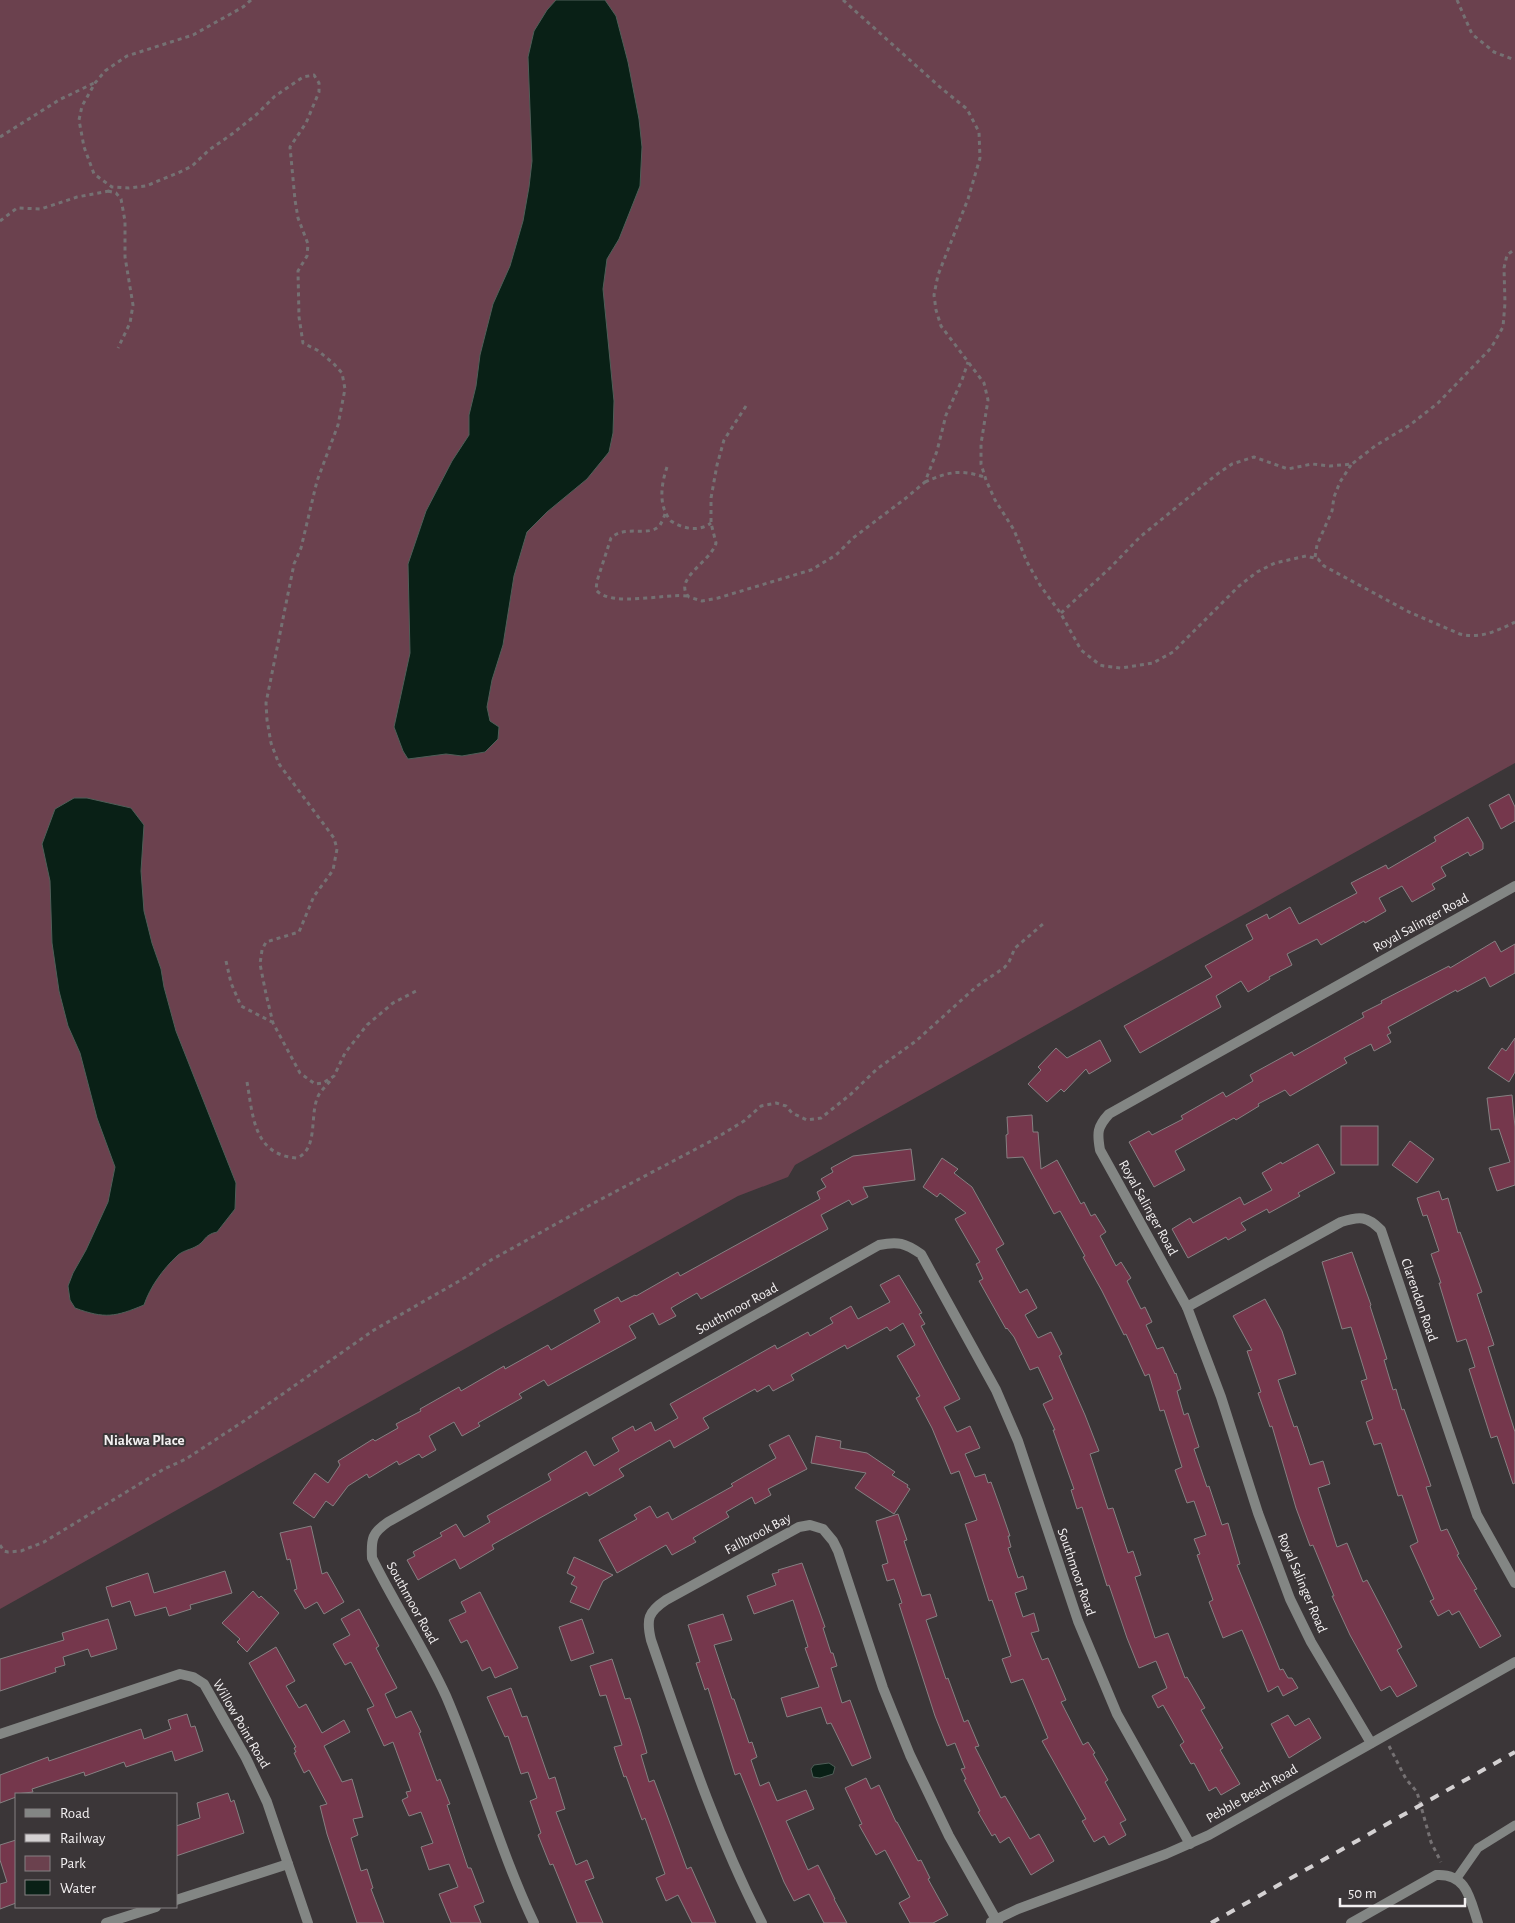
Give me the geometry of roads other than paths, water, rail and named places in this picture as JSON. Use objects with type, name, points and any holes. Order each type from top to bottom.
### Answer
[{"type":"street","name":"Royal Salinger Road","points":[[1371,1743],[1311,1642],[1290,1599],[1258,1513],[1221,1397],[1187,1307],[1100,1150],[1098,1137],[1100,1124],[1109,1114],[1515,886]]},
{"type":"street","name":"Clarendon Road","points":[[1187,1307],[1341,1222],[1354,1218],[1371,1220],[1381,1230],[1477,1516],[1515,1582]]},
{"type":"street","name":"Southmoor Road","points":[[534,1923],[513,1875],[463,1736],[445,1694],[425,1653],[372,1558],[371,1542],[376,1530],[879,1245],[895,1242],[909,1246],[921,1254],[996,1390],[1018,1441],[1078,1621],[1102,1679],[1134,1747],[1190,1844]]},
{"type":"street","name":"Fallbrook Bay","points":[[762,1923],[732,1861],[696,1771],[651,1640],[648,1623],[652,1612],[666,1600],[788,1532],[810,1525],[823,1528],[833,1541],[883,1688],[910,1755],[949,1836],[995,1922]]},
{"type":"street","name":"Pebble Beach Road","points":[[995,1922],[1018,1909],[1190,1844],[1515,1662]]},
{"type":"street","name":"Willow Point Road","points":[[0,1734],[180,1674],[193,1677],[204,1684],[246,1758],[268,1802],[308,1923]]},
{"type":"street","points":[[178,1899],[288,1864]]},
{"type":"street","points":[[1357,1922],[1436,1875],[1444,1874],[1456,1878],[1467,1891],[1478,1923]]},
{"type":"street","points":[[106,1923],[153,1908]]},
{"type":"lane","points":[[1456,1878],[1478,1848],[1515,1824]]},
{"type":"water","points":[[556,0],[605,0],[616,16],[628,62],[639,119],[642,147],[640,186],[619,239],[607,259],[603,289],[614,401],[613,433],[609,452],[587,479],[547,512],[527,532],[514,576],[503,645],[492,680],[487,707],[490,721],[499,727],[498,739],[485,752],[462,756],[446,754],[408,759],[394,727],[410,653],[408,564],[426,511],[452,461],[469,435],[469,415],[476,386],[480,355],[493,304],[510,266],[523,221],[529,187],[532,161],[528,57],[534,31],[547,10]]},
{"type":"water","points":[[74,798],[87,798],[131,808],[144,825],[141,871],[144,911],[152,943],[161,969],[176,1031],[236,1183],[235,1209],[217,1232],[209,1235],[199,1245],[181,1253],[172,1261],[153,1285],[144,1305],[110,1315],[94,1314],[75,1308],[70,1300],[68,1286],[108,1202],[115,1167],[97,1118],[80,1053],[68,1026],[59,991],[52,943],[50,881],[42,844],[55,809]]},
{"type":"water","points":[[829,1763],[835,1767],[833,1774],[820,1778],[813,1777],[811,1769],[814,1765]]},
{"type":"railway","points":[[1211,1923],[1515,1752]]},
{"type":"district","name":"Niakwa Place","points":[[144,1440]]}]
